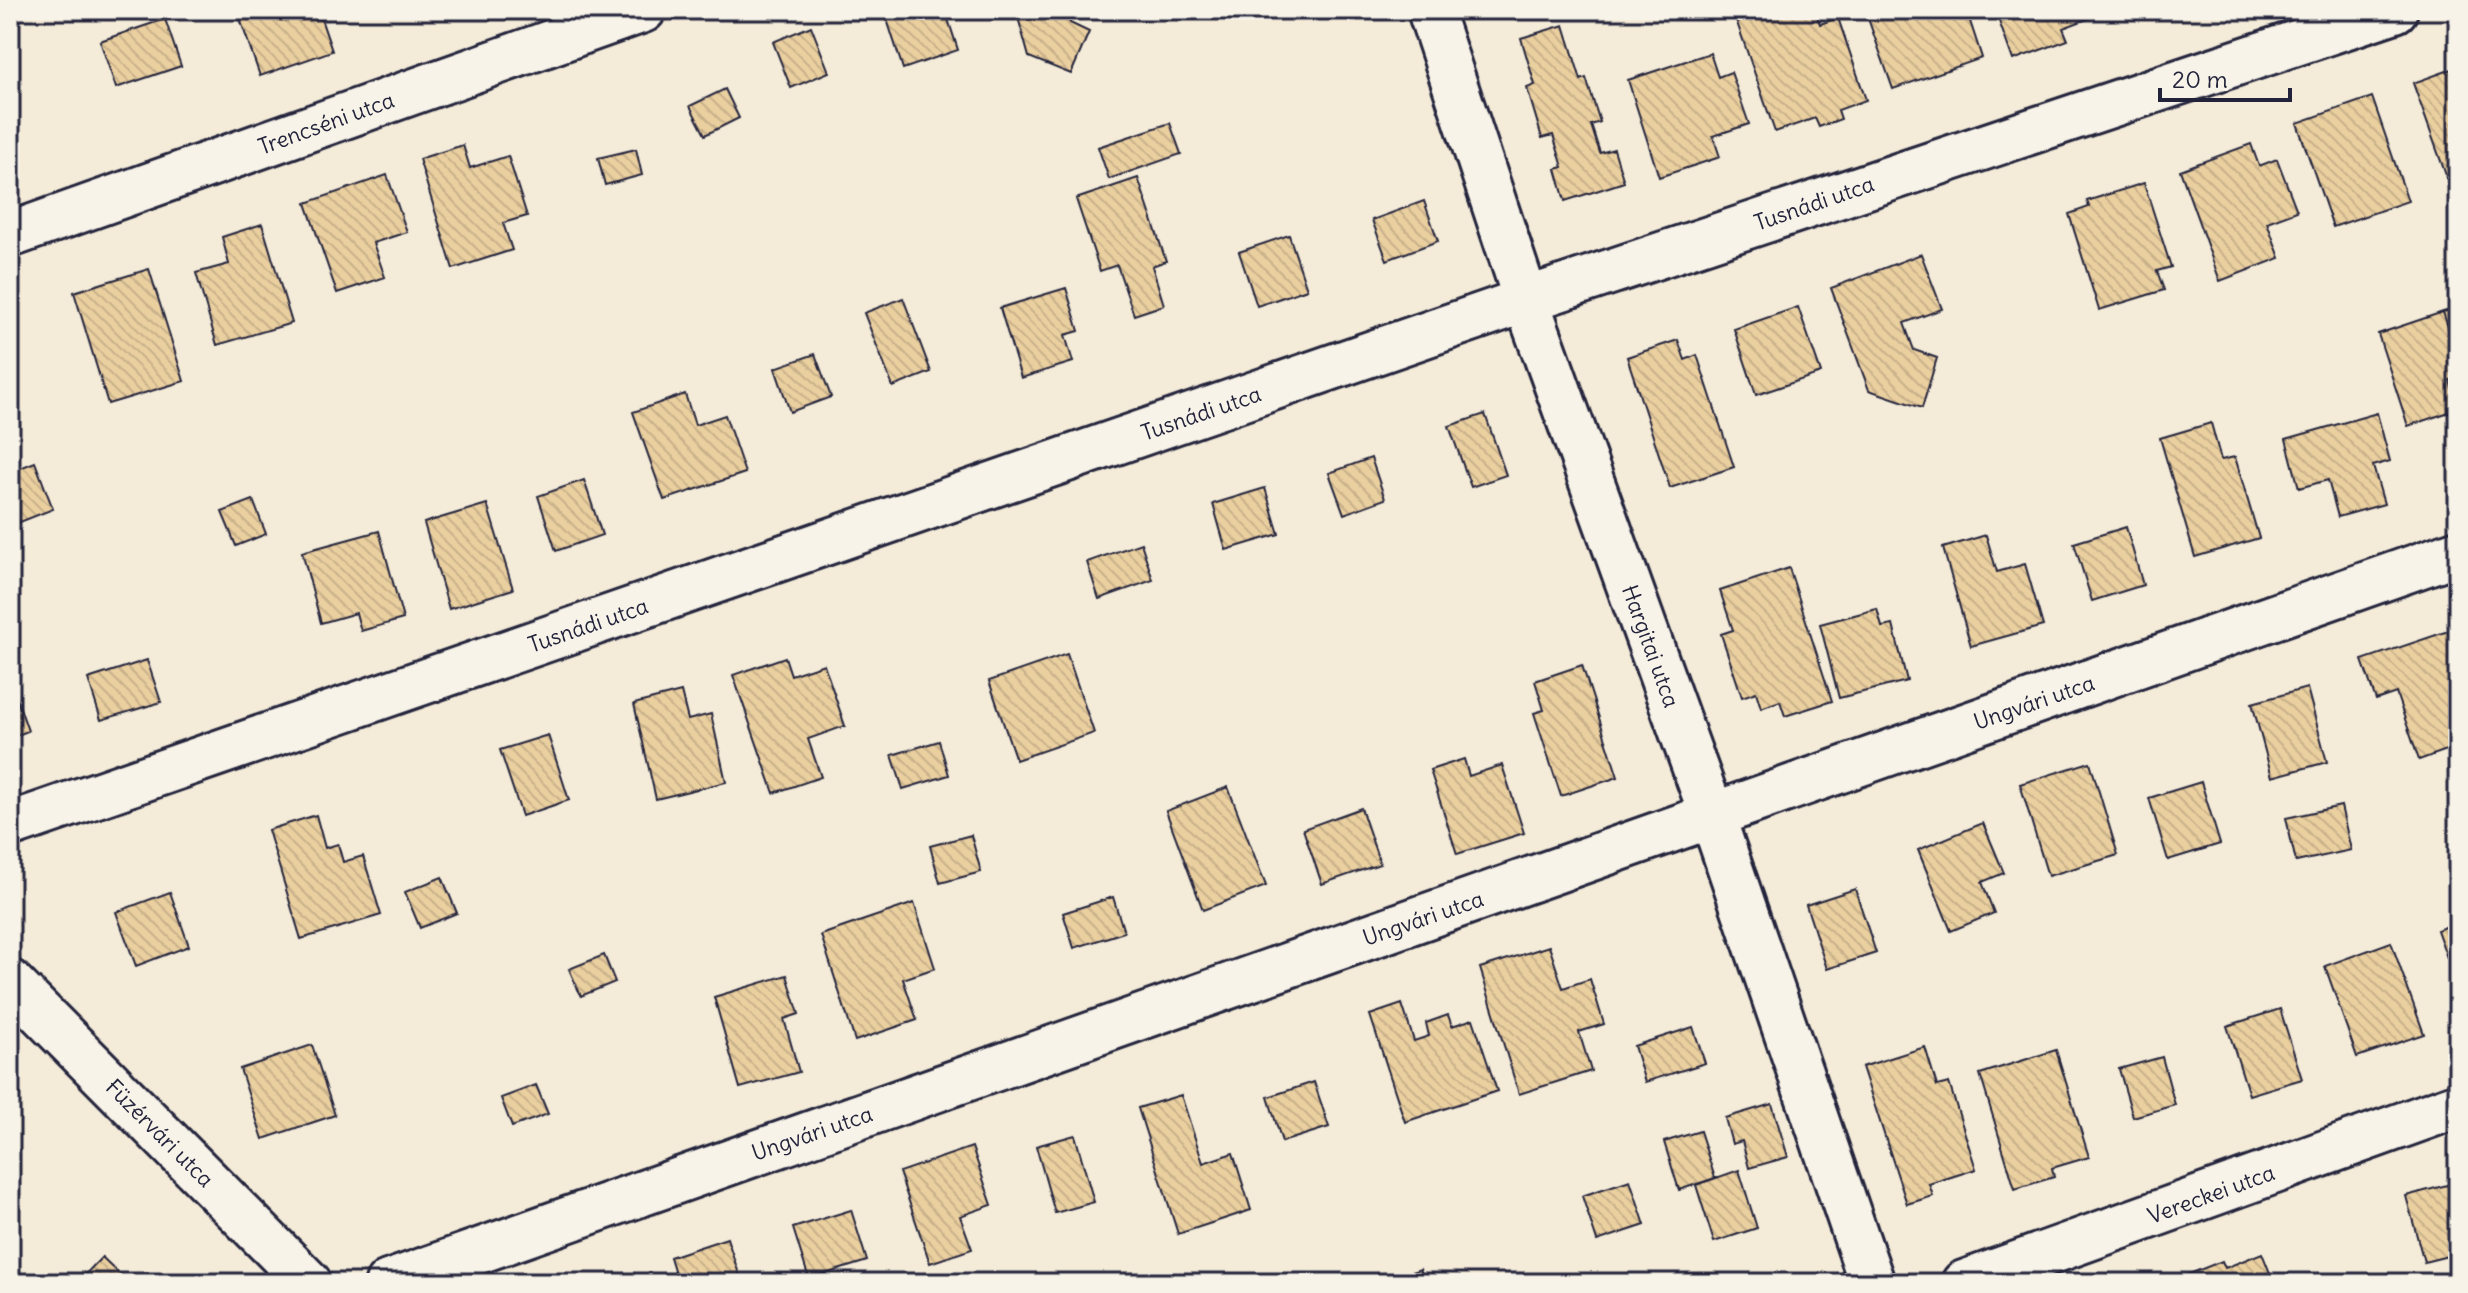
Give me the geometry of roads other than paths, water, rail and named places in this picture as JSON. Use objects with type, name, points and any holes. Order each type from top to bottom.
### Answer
[{"type":"street","name":"Trencséni utca","points":[[10,235],[643,10]]},
{"type":"street","name":"Hargitai utca","points":[[1430,10],[1526,300],[1712,815],[1872,1283]]},
{"type":"street","name":"Tusnádi utca","points":[[10,825],[1526,300],[2395,10]]},
{"type":"street","name":"Ungvári utca","points":[[388,1283],[2458,552]]},
{"type":"street","name":"Füzérvári utca","points":[[10,982],[309,1283]]},
{"type":"street","name":"Vereckei utca","points":[[1964,1283],[2458,1105]]}]
